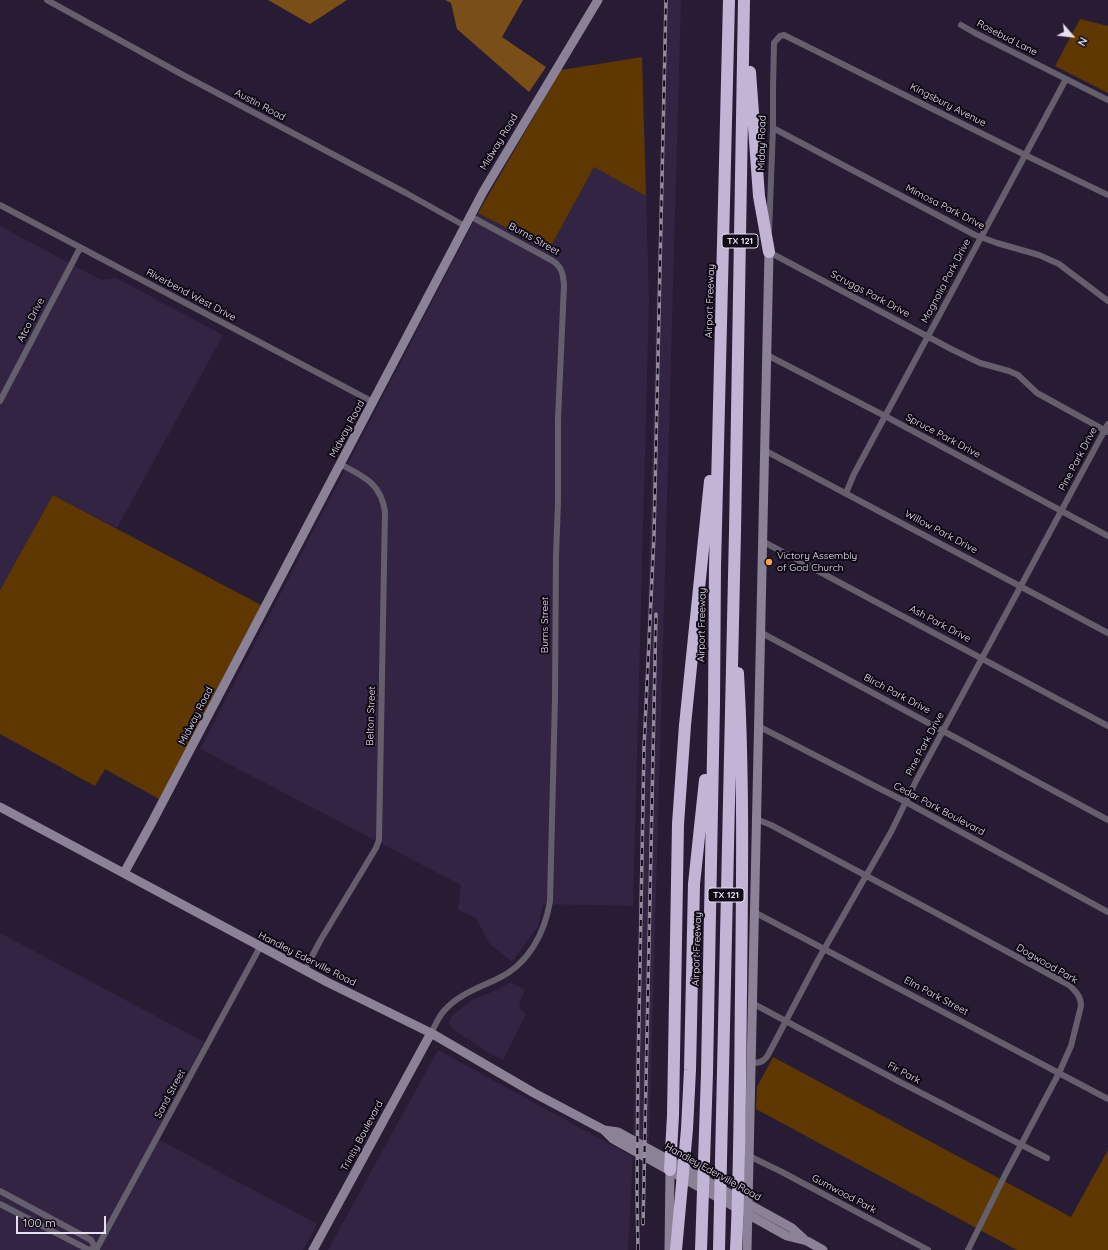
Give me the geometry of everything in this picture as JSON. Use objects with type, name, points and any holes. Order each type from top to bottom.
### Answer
[{"type":"highway","name":"Airport Freeway","points":[[701,1250],[705,1157],[714,703],[718,395],[722,300],[728,0]]},
{"type":"highway","points":[[744,0],[759,196],[769,252]]},
{"type":"highway","name":"TX 121","points":[[719,1250],[744,0]]},
{"type":"highway","points":[[670,1166],[674,1107],[678,824],[685,725],[709,494],[713,417],[718,395]]},
{"type":"highway","points":[[732,629],[738,664],[742,774],[739,1123],[736,1250]]},
{"type":"highway","points":[[676,1250],[687,1129],[690,1070],[694,884],[714,703]]},
{"type":"main road","name":"Midway Road","points":[[124,873],[151,825],[470,216],[496,169],[598,0]]},
{"type":"main road","points":[[747,1250],[769,252]]},
{"type":"main road","name":"Handley Ederville Road","points":[[0,807],[260,947],[431,1033],[534,1093],[604,1130],[618,1132],[670,1166],[787,1236],[806,1241],[823,1250]]},
{"type":"main road","name":"Trinity Boulevard","points":[[313,1250],[431,1033]]},
{"type":"main road","points":[[669,1250],[670,1166]]},
{"type":"main road","name":"Handley Ederville Road","points":[[670,1166],[748,1204],[792,1228],[806,1241]]},
{"type":"street","name":"Austin Road","points":[[47,0],[183,75],[406,193],[465,226]]},
{"type":"street","name":"Rosebud Lane","points":[[961,25],[1108,100]]},
{"type":"street","name":"Miday Road","points":[[769,252],[774,43],[780,36]]},
{"type":"street","name":"Kingsbury Avenue","points":[[780,36],[788,36],[1108,195]]},
{"type":"street","name":"Magnolia Park Drive","points":[[846,493],[854,474],[1066,79]]},
{"type":"street","name":"Mimosa Park Drive","points":[[773,128],[981,237],[1039,255],[1059,264],[1108,301]]},
{"type":"street","name":"Riverbend West Drive","points":[[0,205],[373,402]]},
{"type":"street","name":"Burns Street","points":[[431,1033],[443,1012],[466,992],[499,979],[518,965],[532,949],[540,935],[549,912],[550,901],[555,693],[558,419],[564,285],[562,270],[559,265],[470,216]]},
{"type":"street","name":"Atco Drive","points":[[0,401],[80,248]]},
{"type":"street","name":"Scruggs Park Drive","points":[[769,252],[951,349],[980,363],[1018,375],[1037,393],[1106,431]]},
{"type":"street","name":"Spruce Park Drive","points":[[766,355],[885,416],[1108,536]]},
{"type":"street","name":"Pine Park Drive","points":[[751,1064],[766,1059],[1106,431],[1108,424]]},
{"type":"street","name":"Willow Park Drive","points":[[764,450],[1108,633]]},
{"type":"street","name":"Belton Street","points":[[305,970],[320,941],[376,848],[378,840],[385,512],[381,495],[374,485],[364,476],[340,464]]},
{"type":"street","name":"Ash Park Drive","points":[[762,541],[1108,726]]},
{"type":"street","name":"Birch Park Drive","points":[[760,632],[1108,820]]},
{"type":"street","name":"Cedar Park Boulevard","points":[[758,726],[906,802],[1108,912]]},
{"type":"street","name":"Dogwood Park","points":[[756,819],[772,825],[866,875],[1068,985],[1078,993],[1082,1006],[1071,1046],[1059,1073],[968,1250]]},
{"type":"street","name":"Elm Park Street","points":[[754,912],[825,948],[1108,1099]]},
{"type":"street","name":"Sand Street","points":[[97,1250],[260,947]]},
{"type":"street","name":"Fir Park","points":[[752,1003],[1047,1158]]},
{"type":"street","name":"Gumwood Park","points":[[749,1156],[928,1250]]},
{"type":"street","points":[[0,1191],[91,1240],[97,1250]]},
{"type":"street","points":[[0,1204],[87,1249],[97,1250]]},
{"type":"shaded area","points":[[268,0],[347,0],[310,24]]},
{"type":"shaded area","points":[[445,0],[523,0],[502,37],[546,67],[529,92],[457,29],[451,3]]},
{"type":"shaded area","points":[[665,0],[681,0],[649,1143],[633,1136]]},
{"type":"shaded area","points":[[1080,19],[1108,26],[1108,93],[1055,66]]},
{"type":"shaded area","points":[[642,57],[646,196],[594,167],[549,250],[478,213],[561,70]]},
{"type":"shaded area","points":[[594,167],[646,196],[649,301],[633,906],[543,904],[538,926],[512,962],[489,943],[476,918],[458,910],[461,885],[200,749],[478,213],[549,250]]},
{"type":"shaded area","points":[[0,226],[101,280],[116,278],[223,335],[117,528],[53,495],[0,590]]},
{"type":"shaded area","points":[[53,495],[261,605],[159,799],[105,769],[95,786],[0,734],[0,590]]},
{"type":"shaded area","points":[[0,933],[204,1042],[154,1137],[317,1224],[303,1250],[0,1250]]},
{"type":"shaded area","points":[[510,982],[525,990],[519,1004],[521,1010],[526,1014],[503,1060],[485,1051],[455,1031],[449,1024],[450,1019],[454,1014],[472,1000],[499,989]]},
{"type":"shaded area","points":[[438,1050],[633,1157],[628,1250],[328,1250]]},
{"type":"shaded area","points":[[773,1057],[1071,1217],[1108,1150],[1108,1250],[1017,1250],[756,1109],[757,1087]]},
{"type":"railway","points":[[638,1250],[638,1072],[644,748],[654,535],[666,0]]},
{"type":"railway","points":[[643,1224],[656,614]]},
{"type":"place","name":"Victory Assembly of God Church","points":[[769,562]]}]
